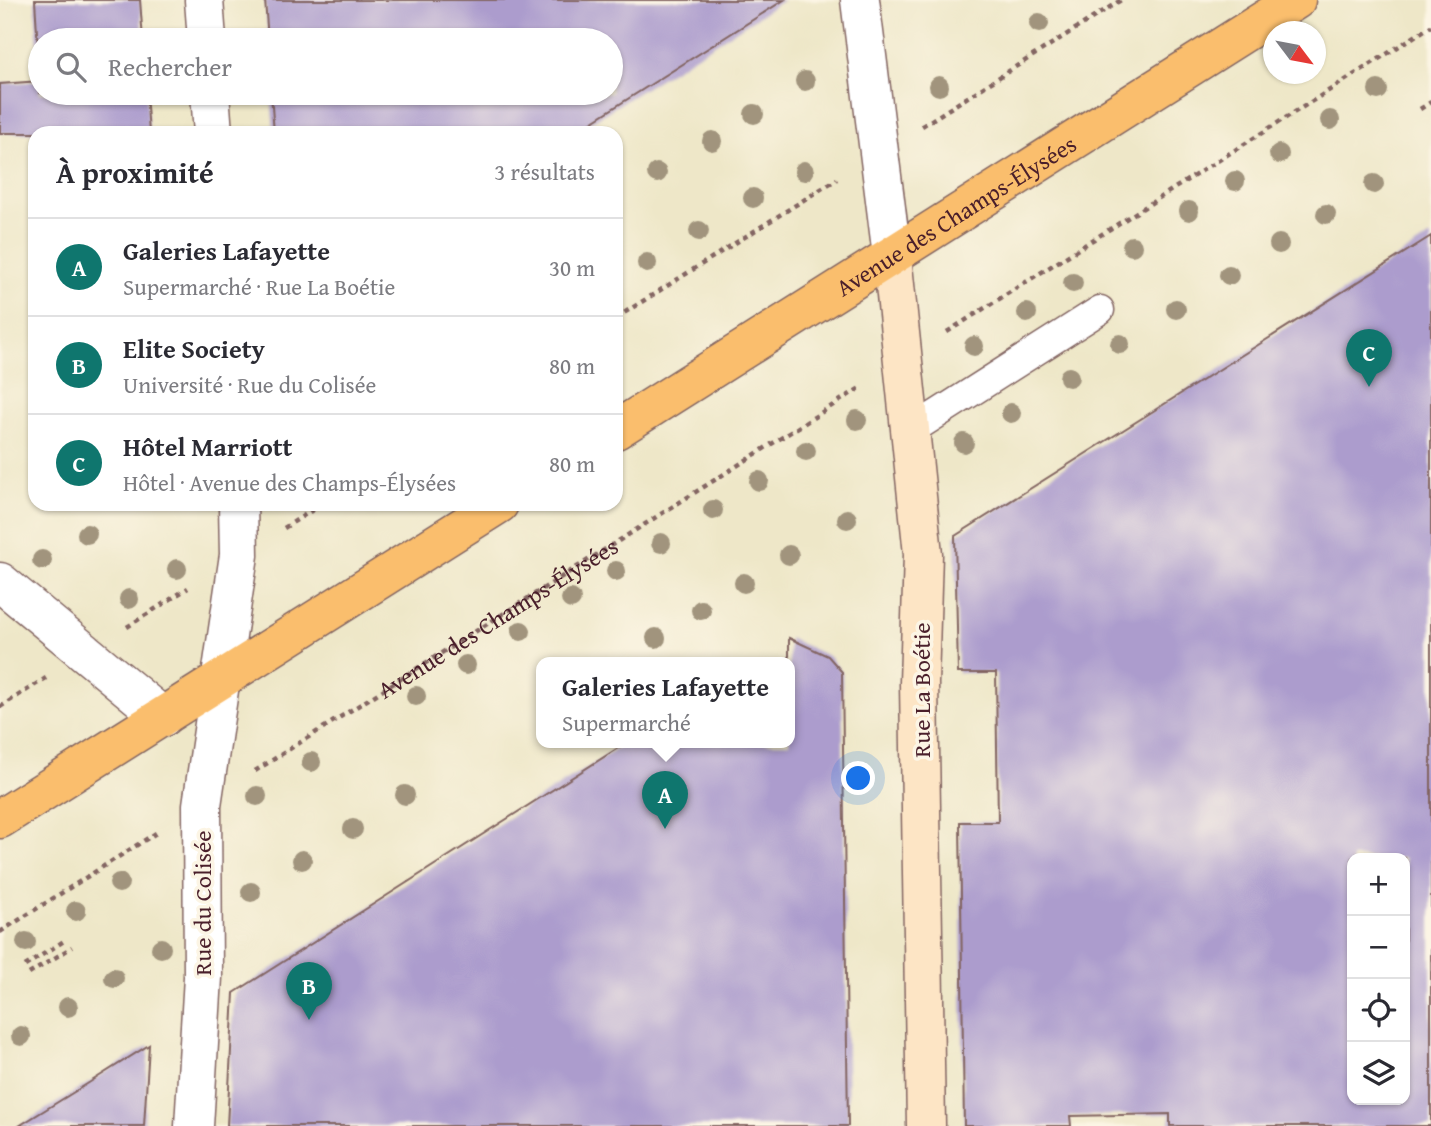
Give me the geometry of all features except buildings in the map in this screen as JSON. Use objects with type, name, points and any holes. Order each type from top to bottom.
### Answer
[{"type":"main road","name":"Avenue des Champs-Élysées","points":[[623,426],[1296,0]]},
{"type":"main road","points":[[0,819],[488,511]]},
{"type":"street","points":[[204,0],[205,28]]},
{"type":"street","points":[[860,0],[892,256]]},
{"type":"street","points":[[211,105],[212,126]]},
{"type":"street","name":"Rue La Boétie","points":[[892,256],[923,554],[919,683],[926,1126]]},
{"type":"street","name":"Rue du Colisée","points":[[194,1126],[203,977],[202,805],[218,681],[239,555],[238,511]]},
{"type":"street","points":[[0,582],[163,717]]},
{"type":"lane","points":[[912,430],[1100,310]]},
{"type":"path","points":[[623,314],[1121,0]]},
{"type":"path","points":[[945,334],[1431,26]]},
{"type":"path","points":[[1420,109],[1431,102]]},
{"type":"path","name":"Avenue des Champs-Élysées","points":[[252,773],[862,387]]},
{"type":"path","points":[[0,707],[311,511]]},
{"type":"path","points":[[0,932],[158,832]]},
{"type":"path","points":[[25,966],[67,939]]},
{"type":"path","points":[[29,974],[72,947]]},
{"type":"place","name":"Hôtel Marriott","points":[[1369,387]]},
{"type":"place","name":"Galeries Lafayette","points":[[665,829]]},
{"type":"place","name":"Elite Society","points":[[309,1020]]}]
